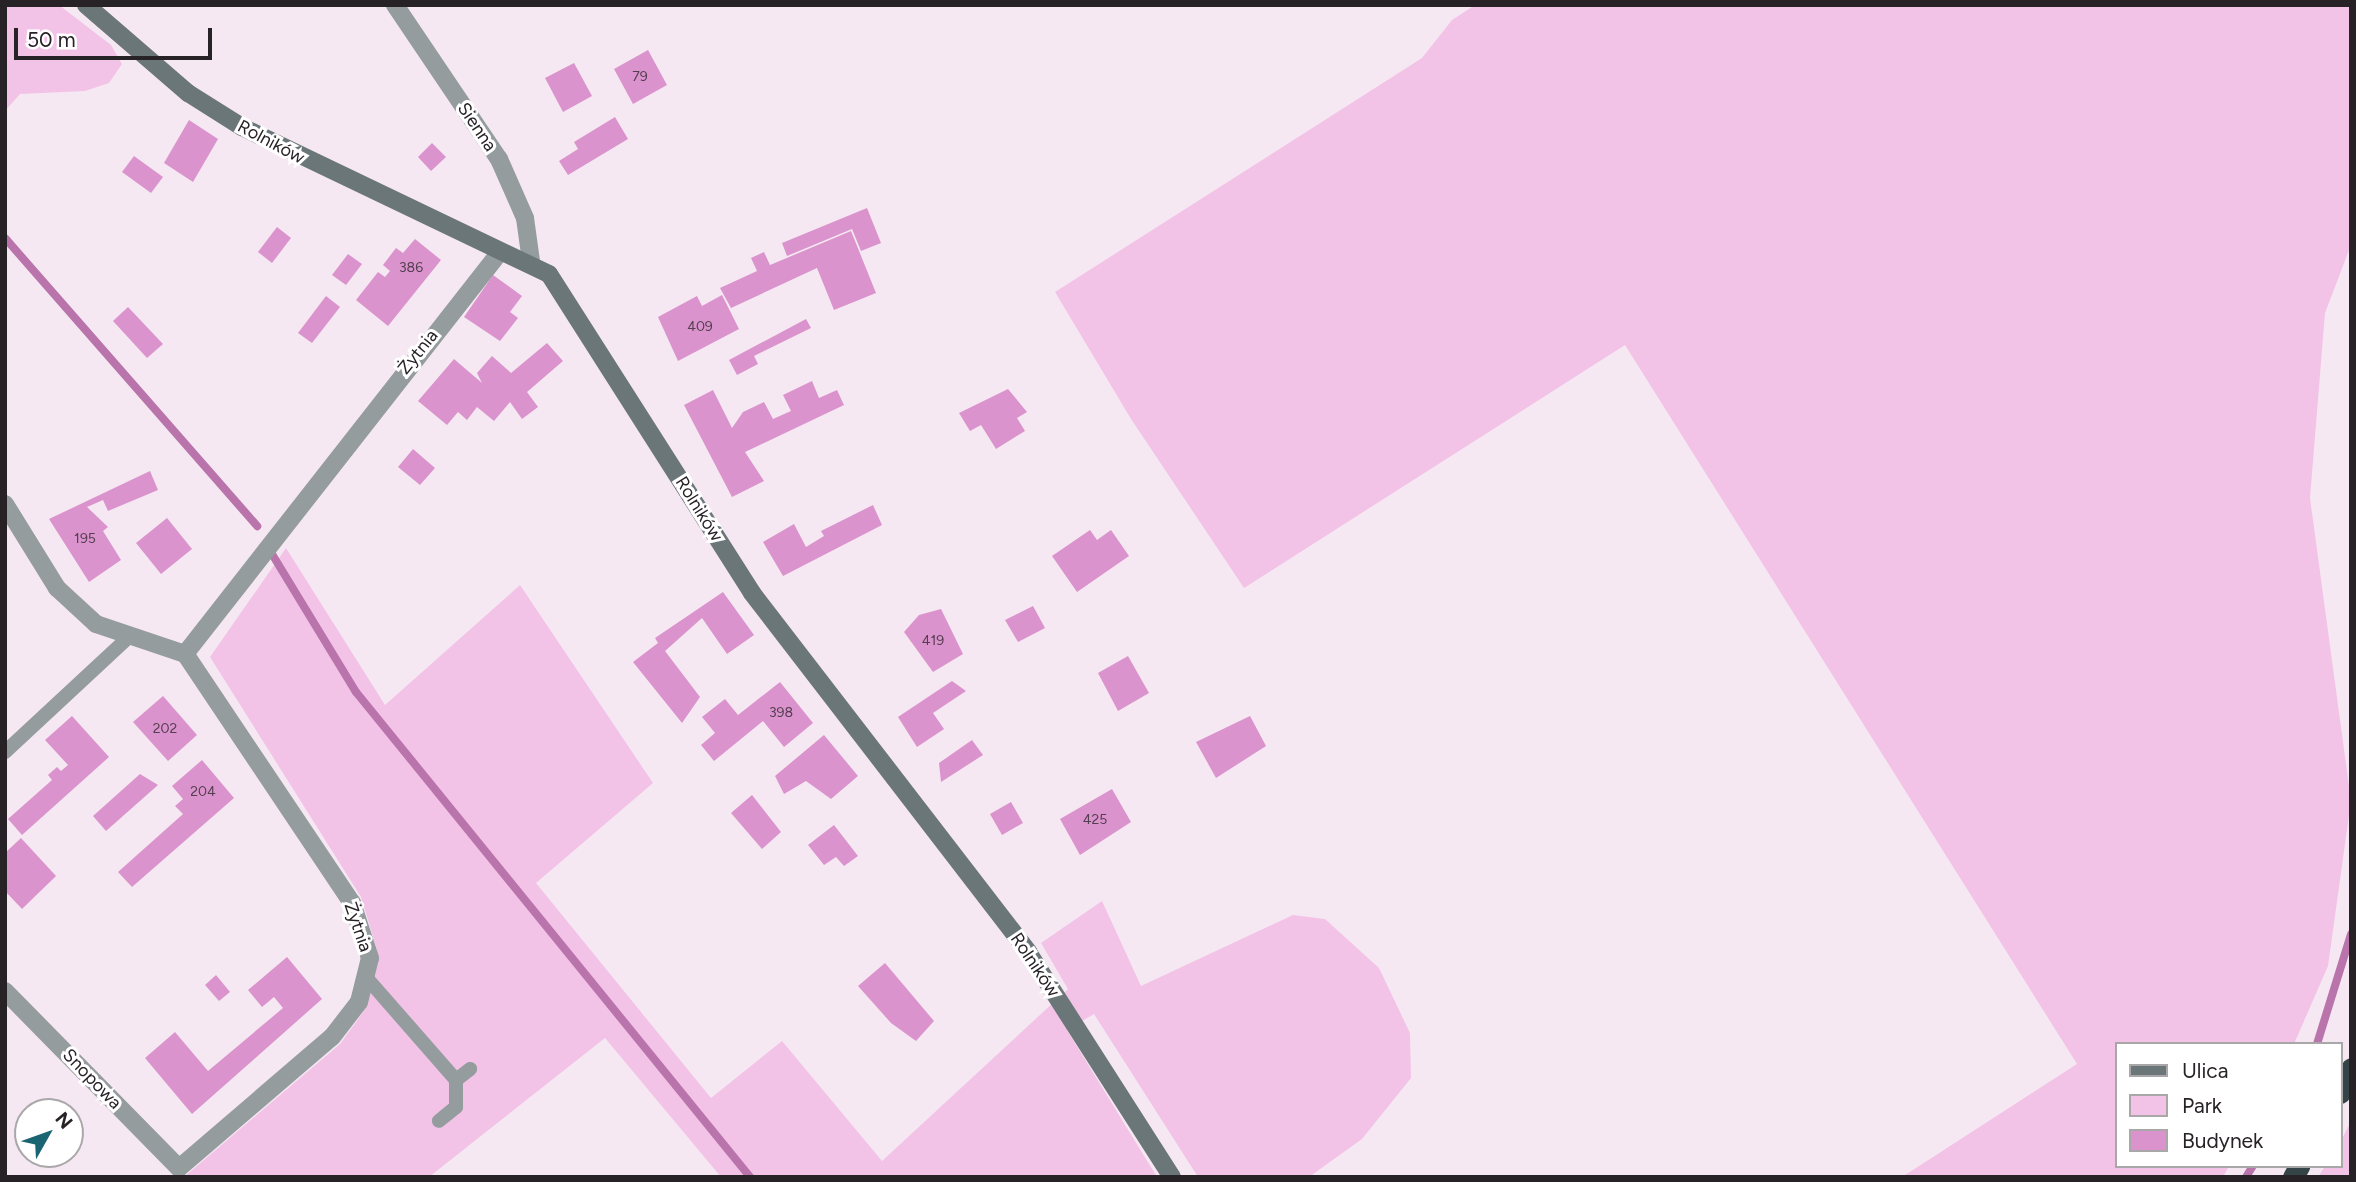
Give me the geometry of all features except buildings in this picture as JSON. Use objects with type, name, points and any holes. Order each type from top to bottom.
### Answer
[{"type":"highway","points":[[2342,1088],[2351,1068]]},
{"type":"street","name":"Rolników","points":[[86,5],[188,93],[242,127],[500,252],[531,261],[566,293],[752,593],[1028,952],[1172,1177]]},
{"type":"street","name":"Sienna","points":[[395,5],[499,159],[525,218],[531,261]]},
{"type":"street","name":"Żytnia","points":[[183,1172],[332,1037],[359,1002],[370,958],[352,903],[185,654],[500,252]]},
{"type":"street","points":[[5,504],[57,589],[96,624],[185,654]]},
{"type":"street","name":"Snopowa","points":[[5,991],[183,1172]]},
{"type":"lane","points":[[5,752],[130,636]]},
{"type":"lane","points":[[366,976],[456,1080],[456,1107],[439,1121]]},
{"type":"lane","points":[[456,1080],[470,1069]]},
{"type":"green space","points":[[5,5],[59,5],[111,45],[122,64],[109,83],[85,91],[20,94],[5,111]]},
{"type":"green space","points":[[1475,5],[2351,5],[2351,245],[2325,313],[2310,498],[2351,801],[2328,966],[2295,1042],[2114,1042],[2114,1168],[2228,1168],[2223,1177],[1902,1177],[2077,1064],[1625,345],[1244,588],[1131,419],[1055,292],[1422,58],[1452,20]]},
{"type":"green space","points":[[286,548],[385,705],[520,585],[653,783],[536,883],[711,1098],[782,1041],[882,1161],[1068,989],[1041,943],[1102,901],[1141,986],[1293,915],[1325,919],[1379,968],[1410,1033],[1411,1078],[1362,1139],[1309,1177],[1198,1177],[1094,1014],[1067,1030],[1157,1177],[721,1177],[605,1038],[429,1177],[184,1177],[340,1044],[366,1008],[377,950],[361,897],[210,657]]},
{"type":"green space","points":[[2351,1121],[2351,1177],[2318,1177],[2324,1168],[2342,1168],[2342,1139]]},
{"type":"waterway","points":[[5,238],[257,526]]},
{"type":"waterway","points":[[272,554],[356,692],[750,1177]]},
{"type":"waterway","points":[[2318,1042],[2351,934]]},
{"type":"waterway","points":[[2246,1177],[2252,1168]]}]
